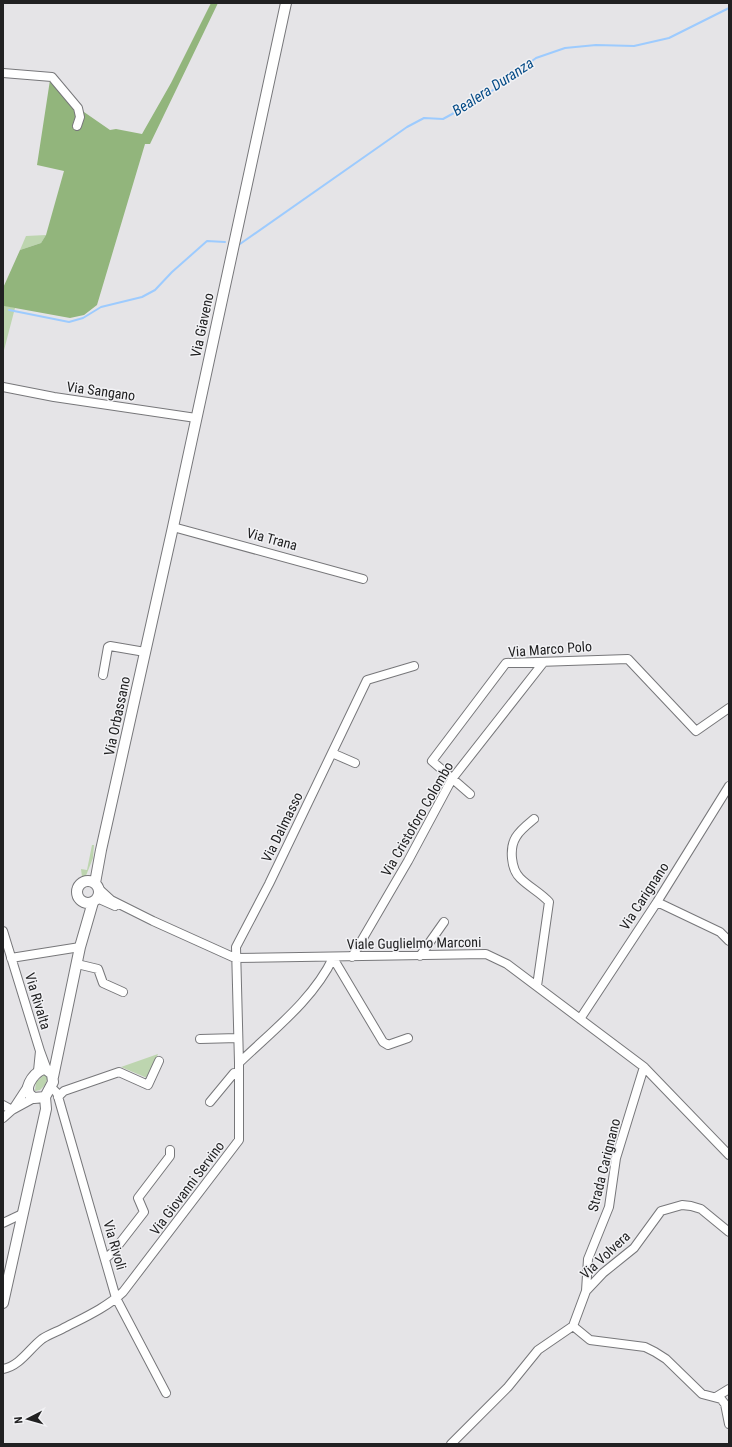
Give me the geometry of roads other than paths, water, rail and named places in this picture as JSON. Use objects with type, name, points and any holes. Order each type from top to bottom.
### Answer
[{"type":"main road","name":"Via Giaveno","points":[[145,652],[286,3]]},
{"type":"main road","name":"Via Orbassano","points":[[39,1098],[60,1041],[145,652]]},
{"type":"main road","name":"Via Orbassano","points":[[80,947],[79,941],[84,909],[82,901],[78,896],[78,889],[82,883],[94,891]]},
{"type":"main road","points":[[82,901],[88,903],[94,891]]},
{"type":"main road","name":"Via Orbassano","points":[[28,1086],[33,1076],[47,1076]]},
{"type":"main road","points":[[3,1303],[42,1118],[39,1098],[29,1094],[28,1086]]},
{"type":"street","points":[[3,73],[52,77],[78,108],[80,117],[77,126]]},
{"type":"street","name":"Via Sangano","points":[[3,387],[54,397],[196,418]]},
{"type":"street","name":"Via Trana","points":[[173,527],[363,578]]},
{"type":"street","name":"Via Orbassano","points":[[103,675],[108,647],[110,646],[145,652]]},
{"type":"street","name":"Via Marco Polo","points":[[470,794],[432,761],[502,665],[506,663],[543,663],[547,660],[628,659],[696,731],[729,708]]},
{"type":"street","name":"Via Cristoforo Colombo","points":[[352,957],[408,861],[452,779],[543,663]]},
{"type":"street","name":"Via Dalmasso","points":[[239,1063],[235,958],[236,947],[269,884],[367,680],[414,666]]},
{"type":"street","points":[[332,753],[355,763]]},
{"type":"street","name":"Via Carignano","points":[[580,1019],[657,902],[729,786]]},
{"type":"street","points":[[534,819],[516,837],[513,845],[512,857],[514,870],[549,902],[537,986]]},
{"type":"street","name":"Viale Guglielmo Marconi","points":[[94,891],[153,921],[235,958],[333,958],[486,954],[507,964],[644,1067],[729,1155]]},
{"type":"street","points":[[657,902],[720,932],[729,941]]},
{"type":"street","points":[[420,956],[444,922]]},
{"type":"street","name":"Via Rivalta","points":[[3,931],[47,1076]]},
{"type":"street","name":"Via Rivalta","points":[[11,958],[80,947]]},
{"type":"street","points":[[333,958],[384,1042],[388,1045],[408,1038]]},
{"type":"street","points":[[239,1063],[301,1003],[326,974],[333,958]]},
{"type":"street","points":[[77,964],[98,969],[103,983],[123,992]]},
{"type":"street","points":[[200,1039],[238,1038]]},
{"type":"street","points":[[12,1110],[39,1098],[58,1097],[64,1091],[120,1072],[148,1085],[159,1061]]},
{"type":"street","name":"Via Giovanni Servino","points":[[3,1368],[7,1368],[26,1355],[42,1339],[116,1298],[123,1292],[239,1140],[239,1063]]},
{"type":"street","name":"Strada Carignano","points":[[586,1291],[588,1259],[609,1207],[616,1158],[644,1067]]},
{"type":"street","points":[[210,1102],[234,1073],[239,1072]]},
{"type":"street","name":"Via Rivoli","points":[[47,1076],[58,1097],[106,1258],[116,1298],[166,1393]]},
{"type":"street","points":[[3,1118],[12,1110],[28,1086]]},
{"type":"street","points":[[3,1105],[12,1110]]},
{"type":"street","points":[[106,1258],[113,1252],[144,1212],[138,1198],[170,1156],[170,1150]]},
{"type":"street","name":"Via Volvera","points":[[573,1326],[586,1291],[603,1273],[634,1248],[664,1209],[682,1205],[701,1209],[729,1232]]},
{"type":"street","points":[[3,1223],[22,1214]]},
{"type":"street","points":[[451,1444],[508,1386],[538,1350],[573,1326],[590,1340],[645,1346],[655,1352],[666,1359],[702,1394],[716,1397],[725,1404],[729,1424]]},
{"type":"street","points":[[716,1397],[729,1389]]},
{"type":"waterway","name":"Bealera Duranza","points":[[240,244],[407,127],[424,118],[443,119],[485,96],[536,58],[565,48],[596,45],[634,46],[669,38],[729,8]]},
{"type":"waterway","name":"Bealera Duranza","points":[[9,310],[69,322],[83,318],[101,307],[142,297],[155,290],[172,272],[207,241],[225,242]]}]
